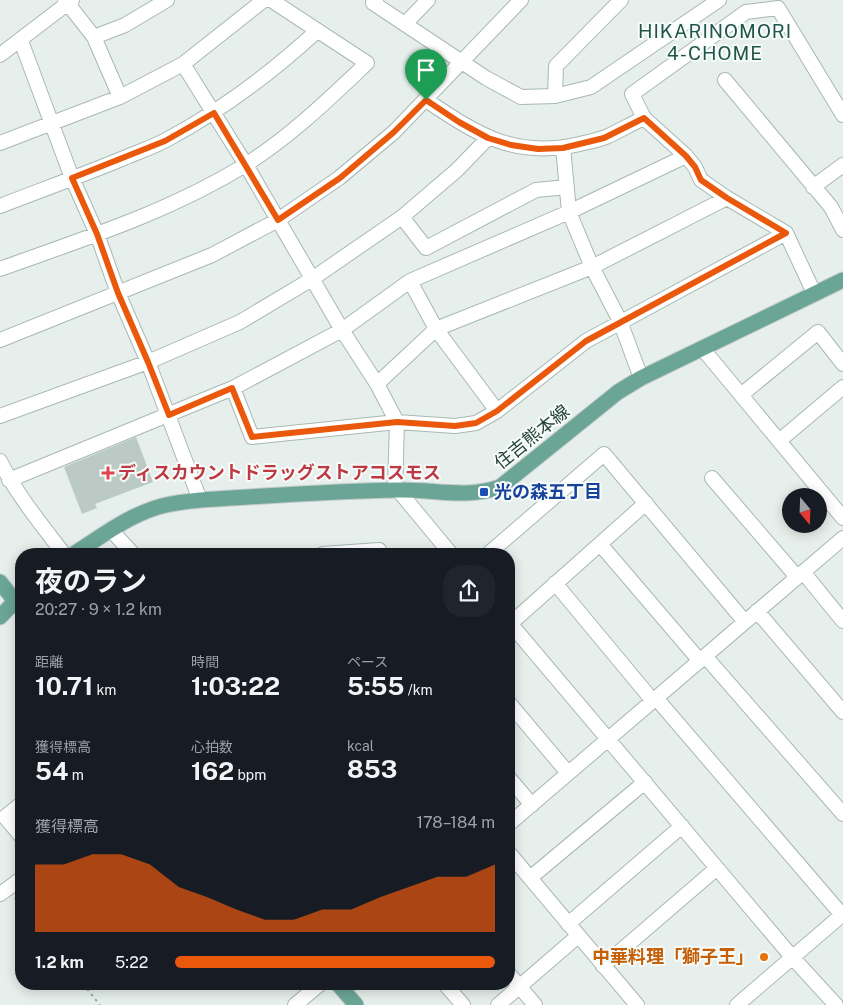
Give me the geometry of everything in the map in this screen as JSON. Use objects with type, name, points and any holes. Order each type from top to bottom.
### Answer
[{"type":"main road","name":"住吉熊本線","points":[[83,548],[132,518],[155,508],[200,500],[358,490],[397,490],[461,494],[484,492],[500,487],[618,392],[641,378],[843,280]]},
{"type":"main road","points":[[0,582],[15,598]]},
{"type":"main road","points":[[0,617],[15,605]]},
{"type":"main road","points":[[343,990],[356,1005]]},
{"type":"street","points":[[94,37],[125,25],[167,0]]},
{"type":"street","points":[[0,143],[120,96],[183,64],[264,0]]},
{"type":"street","points":[[0,269],[154,212],[181,200],[246,165],[325,103],[367,63],[271,0]]},
{"type":"street","points":[[376,0],[373,3],[486,78],[521,97],[555,96],[591,87],[719,0]]},
{"type":"street","points":[[405,24],[428,0]]},
{"type":"street","points":[[0,340],[212,255],[278,220],[340,178],[394,132],[521,0]]},
{"type":"street","points":[[555,96],[556,66],[621,0]]},
{"type":"street","points":[[0,55],[21,41],[68,1],[94,37],[120,96]]},
{"type":"street","points":[[814,293],[786,233],[727,198],[701,180],[695,167],[686,156],[644,118],[632,94],[746,12],[778,8],[843,115]]},
{"type":"street","points":[[0,206],[165,141],[214,113],[283,62],[317,30]]},
{"type":"street","points":[[21,41],[72,178],[97,234],[118,293],[148,362],[200,500]]},
{"type":"street","points":[[183,64],[246,165],[342,330],[377,384],[397,422],[397,490],[441,548]]},
{"type":"street","points":[[725,80],[836,214],[843,230]]},
{"type":"street","points":[[426,100],[459,122],[488,138],[511,145],[538,149],[563,148],[604,138],[644,118]]},
{"type":"street","points":[[0,416],[148,362],[240,322],[312,280],[402,217],[457,170],[488,138]]},
{"type":"street","points":[[563,148],[569,212],[592,267],[620,321],[641,378]]},
{"type":"street","points":[[9,480],[232,388],[342,330],[410,281],[569,212],[686,156]]},
{"type":"street","points":[[813,187],[843,166]]},
{"type":"street","points":[[402,217],[426,248],[536,190],[567,187]]},
{"type":"street","points":[[377,384],[436,329],[592,267],[727,198]]},
{"type":"street","points":[[232,388],[252,437],[397,422],[455,426],[476,423],[497,411],[586,341],[786,233]]},
{"type":"street","points":[[410,281],[436,329],[497,411]]},
{"type":"street","points":[[741,395],[818,332],[843,364]]},
{"type":"street","points":[[702,348],[843,518]]},
{"type":"street","points":[[779,441],[843,387]]},
{"type":"street","points":[[495,548],[604,454],[745,622]]},
{"type":"street","points":[[0,462],[9,480],[30,511],[59,548]]},
{"type":"street","points":[[712,478],[843,621]]},
{"type":"street","points":[[515,618],[646,504]]},
{"type":"street","points":[[111,530],[128,548]]},
{"type":"street","points":[[515,819],[843,538]]},
{"type":"street","points":[[600,544],[843,814]]},
{"type":"street","points":[[556,583],[843,914],[737,1005]]},
{"type":"street","points":[[757,611],[843,712]]},
{"type":"street","points":[[515,630],[834,1004]]},
{"type":"street","points":[[515,710],[568,773]]},
{"type":"street","points":[[530,878],[645,782]]},
{"type":"street","points":[[515,785],[532,805]]},
{"type":"street","points":[[15,809],[5,817],[15,829]]},
{"type":"street","points":[[568,924],[682,826]]},
{"type":"street","points":[[515,860],[637,1005]]},
{"type":"street","points":[[603,966],[717,868]]},
{"type":"street","points":[[0,894],[15,883]]},
{"type":"street","points":[[498,1005],[578,936]]},
{"type":"street","points":[[515,982],[535,1005]]},
{"type":"street","points":[[295,1005],[313,990]]},
{"type":"street","points":[[450,990],[463,1005]]},
{"type":"path","points":[[88,990],[100,1005]]},
{"type":"building","name":"ディスカウントドラッグストアコスモス","points":[[136,437],[153,482],[95,504],[97,508],[82,514],[64,467]]},
{"type":"place","name":"ディスカウントドラッグストアコスモス","points":[[108,473]]},
{"type":"place","name":"光の森五丁目","points":[[484,492]]},
{"type":"place","name":"中華料理「獅子王」","points":[[764,957]]},
{"type":"district","name":"HIKARINOMORI 4-CHOME","points":[[715,42]]},
{"type":"route","points":[[426,100],[459,122],[488,138],[511,145],[538,149],[563,148],[604,138],[644,118],[686,156],[695,167],[701,180],[727,198],[786,233],[586,341],[497,411],[476,423],[439,426],[397,422],[252,437],[232,388],[169,415],[118,293],[97,234],[72,178],[165,141],[214,113],[278,220],[340,178],[394,132],[426,100]]}]
